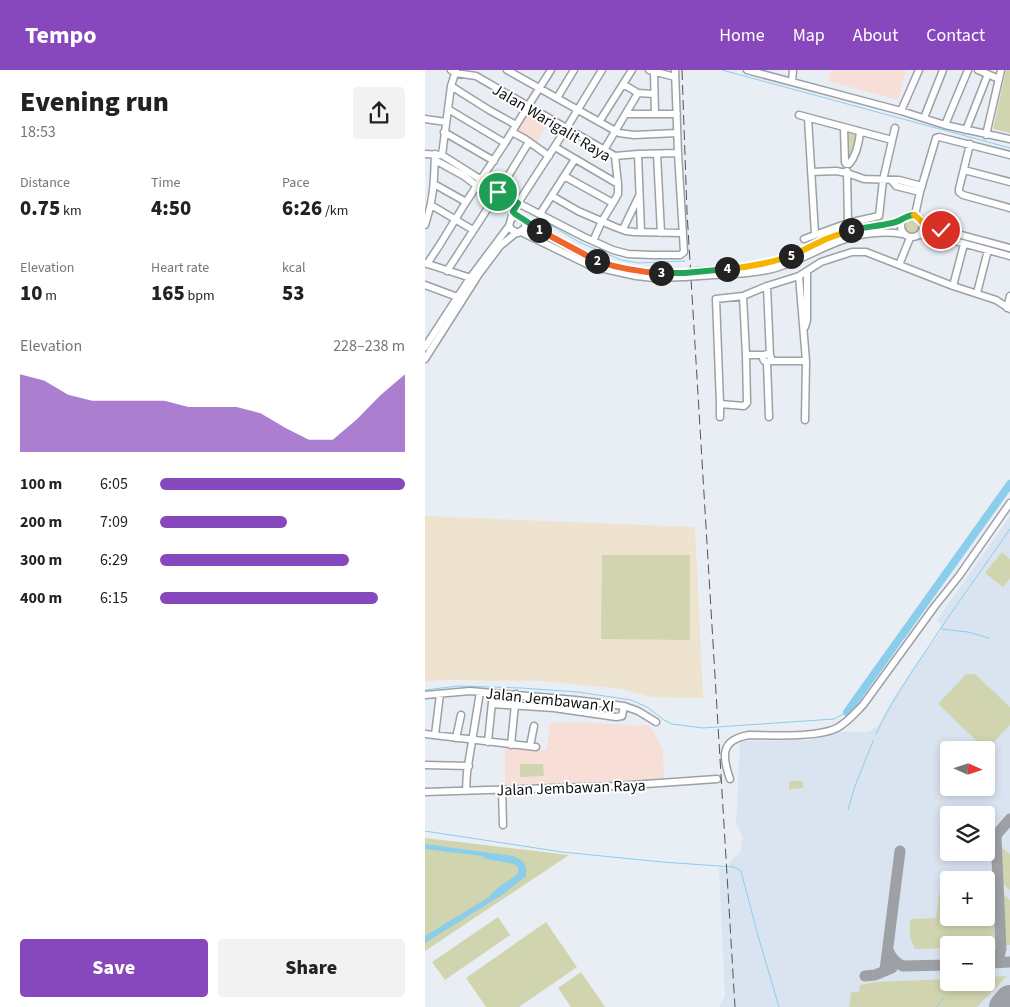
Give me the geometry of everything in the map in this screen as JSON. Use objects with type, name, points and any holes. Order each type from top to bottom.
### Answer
[{"type":"street","points":[[507,70],[620,134],[677,133]]},
{"type":"street","points":[[473,279],[426,264],[480,183],[550,70]]},
{"type":"street","points":[[557,98],[575,70]]},
{"type":"street","points":[[425,347],[473,279],[602,70]]},
{"type":"street","points":[[599,122],[631,70]]},
{"type":"street","points":[[747,70],[901,111],[945,125],[1010,139]]},
{"type":"street","points":[[792,82],[793,70]]},
{"type":"street","points":[[901,111],[919,70]]},
{"type":"street","points":[[924,118],[943,70]]},
{"type":"street","points":[[945,125],[968,70]]},
{"type":"street","points":[[978,70],[999,78]]},
{"type":"street","points":[[986,135],[1001,70]]},
{"type":"street","points":[[425,225],[434,184],[436,157],[444,132],[454,71]]},
{"type":"street","name":"Jalan Warigalit Raya","points":[[454,71],[476,73],[566,129],[615,156],[619,184],[618,194],[593,241]]},
{"type":"street","points":[[515,213],[540,214],[593,241],[628,254],[681,255],[683,252],[677,153],[675,73],[652,71],[655,114]]},
{"type":"street","points":[[966,130],[988,74]]},
{"type":"street","points":[[623,84],[638,93],[654,94]]},
{"type":"street","points":[[451,86],[516,125]]},
{"type":"street","points":[[604,150],[638,93]]},
{"type":"street","points":[[448,109],[505,143]]},
{"type":"street","points":[[626,114],[677,114]]},
{"type":"street","points":[[799,116],[892,140]]},
{"type":"street","points":[[808,118],[815,234]]},
{"type":"street","points":[[425,119],[446,122]]},
{"type":"street","points":[[844,128],[845,162],[848,164]]},
{"type":"street","points":[[804,239],[848,222],[877,217],[880,214],[883,180],[895,128]]},
{"type":"street","points":[[444,132],[494,161]]},
{"type":"street","points":[[512,132],[549,156]]},
{"type":"street","points":[[848,222],[848,164],[851,162],[857,148],[860,132]]},
{"type":"street","points":[[915,215],[936,138],[939,136],[1010,155]]},
{"type":"street","points":[[447,271],[529,142]]},
{"type":"street","points":[[970,144],[959,192],[963,195],[1010,208]]},
{"type":"street","points":[[555,147],[619,184]]},
{"type":"street","points":[[615,156],[677,153]]},
{"type":"street","points":[[425,154],[436,157],[498,193],[515,213],[525,221],[595,261],[635,271],[685,275]]},
{"type":"street","points":[[638,154],[641,232]]},
{"type":"street","points":[[657,154],[661,233]]},
{"type":"street","points":[[540,214],[575,159]]},
{"type":"street","points":[[963,170],[1010,182]]},
{"type":"street","points":[[811,172],[836,171],[864,179],[899,180],[905,185],[921,189]]},
{"type":"street","points":[[564,176],[613,204]]},
{"type":"street","points":[[434,184],[466,202]]},
{"type":"street","points":[[623,230],[639,195]]},
{"type":"street","points":[[552,196],[578,211],[623,230],[682,233]]},
{"type":"street","points":[[429,208],[473,230]]},
{"type":"street","points":[[515,213],[511,230],[544,243],[591,266],[613,272],[653,278],[771,263],[793,256],[826,239],[845,232],[864,227],[891,224],[902,221],[908,216],[915,215],[923,223],[931,227],[1010,248]]},
{"type":"street","points":[[473,279],[500,246],[525,228],[525,221]]},
{"type":"street","points":[[902,221],[900,228],[903,234]]},
{"type":"street","points":[[920,235],[923,223]]},
{"type":"street","points":[[699,273],[751,273],[770,270],[795,262],[856,236],[893,232],[910,238],[929,234],[1010,256]]},
{"type":"street","points":[[544,243],[547,235]]},
{"type":"street","points":[[899,265],[910,238]]},
{"type":"street","points":[[953,286],[964,244]]},
{"type":"street","points":[[977,293],[988,250]]},
{"type":"street","points":[[720,417],[716,300],[718,298],[743,296],[799,276],[821,262],[852,252],[866,252],[953,286],[995,300],[1008,308],[1010,296]]},
{"type":"street","points":[[803,330],[807,320],[807,272]]},
{"type":"street","points":[[799,276],[806,361],[805,420]]},
{"type":"street","points":[[425,285],[460,298]]},
{"type":"street","points":[[767,286],[769,418]]},
{"type":"street","points":[[720,404],[746,405],[743,296]]},
{"type":"street","points":[[425,359],[460,298]]},
{"type":"street","points":[[746,355],[806,361]]},
{"type":"street","points":[[730,779],[725,749],[733,740],[749,735],[805,734],[830,731],[841,726],[853,716],[959,576],[1010,503]]},
{"type":"street","name":"Jalan Jembawan XI","points":[[425,694],[470,691],[624,706],[638,710],[656,722]]},
{"type":"street","points":[[466,790],[480,692]]},
{"type":"street","points":[[435,735],[439,694]]},
{"type":"street","points":[[511,744],[516,694]]},
{"type":"street","points":[[488,742],[492,703],[553,708],[616,718],[622,716],[624,706]]},
{"type":"street","points":[[456,738],[461,715]]},
{"type":"street","points":[[425,734],[533,747],[533,726]]},
{"type":"street","points":[[425,765],[469,766]]},
{"type":"street","name":"Jalan Jembawan Raya","points":[[425,792],[659,784],[717,779]]},
{"type":"street","points":[[502,789],[503,825]]},
{"type":"shaded area","points":[[831,70],[906,70],[898,100],[828,81]]},
{"type":"shaded area","points":[[528,108],[549,121],[535,146],[514,131]]},
{"type":"shaded area","points":[[425,516],[695,527],[703,698],[650,697],[621,689],[542,681],[425,681]]},
{"type":"shaded area","points":[[1010,516],[1010,1007],[719,1007],[725,996],[719,868],[729,869],[729,863],[740,852],[743,837],[736,824],[740,741],[810,740],[841,732],[868,732],[878,726],[893,698],[941,631],[942,626],[937,620]]},
{"type":"shaded area","points":[[550,723],[649,725],[663,749],[664,781],[505,784],[505,748],[547,750]]},
{"type":"green space","points":[[1006,70],[1010,70],[1010,133],[993,129]]},
{"type":"green space","points":[[854,133],[856,138],[852,155],[848,156],[847,135]]},
{"type":"green space","points":[[912,218],[918,221],[921,227],[918,233],[912,236],[906,233],[903,227],[906,221]]},
{"type":"green space","points":[[930,230],[1010,251],[1010,254],[929,232]]},
{"type":"green space","points":[[1002,552],[1010,559],[1010,579],[1003,587],[985,573]]},
{"type":"green space","points":[[602,555],[690,555],[690,640],[601,639]]},
{"type":"green space","points":[[966,674],[975,674],[1010,707],[1010,725],[995,741],[977,741],[938,704]]},
{"type":"green space","points":[[520,764],[543,764],[544,776],[520,777]]},
{"type":"green space","points":[[789,781],[803,781],[803,788],[789,789]]},
{"type":"green space","points":[[425,838],[569,855],[425,951]]},
{"type":"green space","points":[[1000,846],[1010,854],[1010,890],[1002,883]]},
{"type":"green space","points":[[940,888],[940,926],[994,926],[994,936],[940,936],[940,948],[915,949],[910,937],[911,920],[936,918]]},
{"type":"green space","points":[[1003,894],[1010,900],[1010,945],[1006,945]]},
{"type":"green space","points":[[498,917],[510,935],[445,980],[432,962]]},
{"type":"green space","points":[[546,922],[577,967],[519,1007],[486,1007],[466,978]]},
{"type":"green space","points":[[581,972],[605,1007],[571,1007],[558,988]]},
{"type":"green space","points":[[1007,976],[995,988],[995,977]]},
{"type":"green space","points":[[940,979],[940,991],[992,991],[977,1007],[849,1007],[851,992],[859,992],[860,985],[875,982]]},
{"type":"water","points":[[425,844],[513,856],[524,863],[526,876],[502,895],[425,943],[425,936],[489,897],[495,890],[518,873],[518,867],[514,864],[486,859],[482,856],[425,849]]},
{"type":"waterway","points":[[722,70],[1010,148]]},
{"type":"waterway","points":[[481,184],[495,193]]},
{"type":"waterway","points":[[499,195],[514,205]]},
{"type":"waterway","points":[[520,208],[579,242],[621,260],[639,263],[685,261]]},
{"type":"waterway","points":[[847,712],[1010,484]]},
{"type":"waterway","points":[[876,734],[910,674],[1010,529]]},
{"type":"waterway","points":[[941,629],[968,632],[989,638]]},
{"type":"waterway","points":[[425,690],[458,686],[578,692],[631,700],[647,707],[672,724],[703,728],[834,719],[847,712]]},
{"type":"waterway","points":[[848,810],[855,786],[873,741]]},
{"type":"waterway","points":[[425,831],[562,852],[734,867],[741,871],[779,1007]]},
{"type":"waterway","points":[[936,1007],[944,998]]},
{"type":"taxiway","points":[[995,960],[999,957],[1001,949],[996,837],[1010,819]]},
{"type":"taxiway","points":[[885,970],[900,851]]},
{"type":"taxiway","points":[[888,950],[894,960],[903,966],[940,965]]},
{"type":"taxiway","points":[[995,963],[1010,962]]},
{"type":"taxiway","points":[[865,976],[875,975],[892,968]]},
{"type":"runway","points":[[1004,1007],[1010,1000]]},
{"type":"railway","points":[[682,70],[687,212],[735,1007]]},
{"type":"route","points":[[498,192],[518,203],[513,212],[515,214],[547,235],[595,261],[614,267],[658,273],[685,273],[771,263],[793,256],[826,239],[845,232],[864,227],[891,224],[902,221],[911,215],[915,215],[923,223],[941,230]]}]
